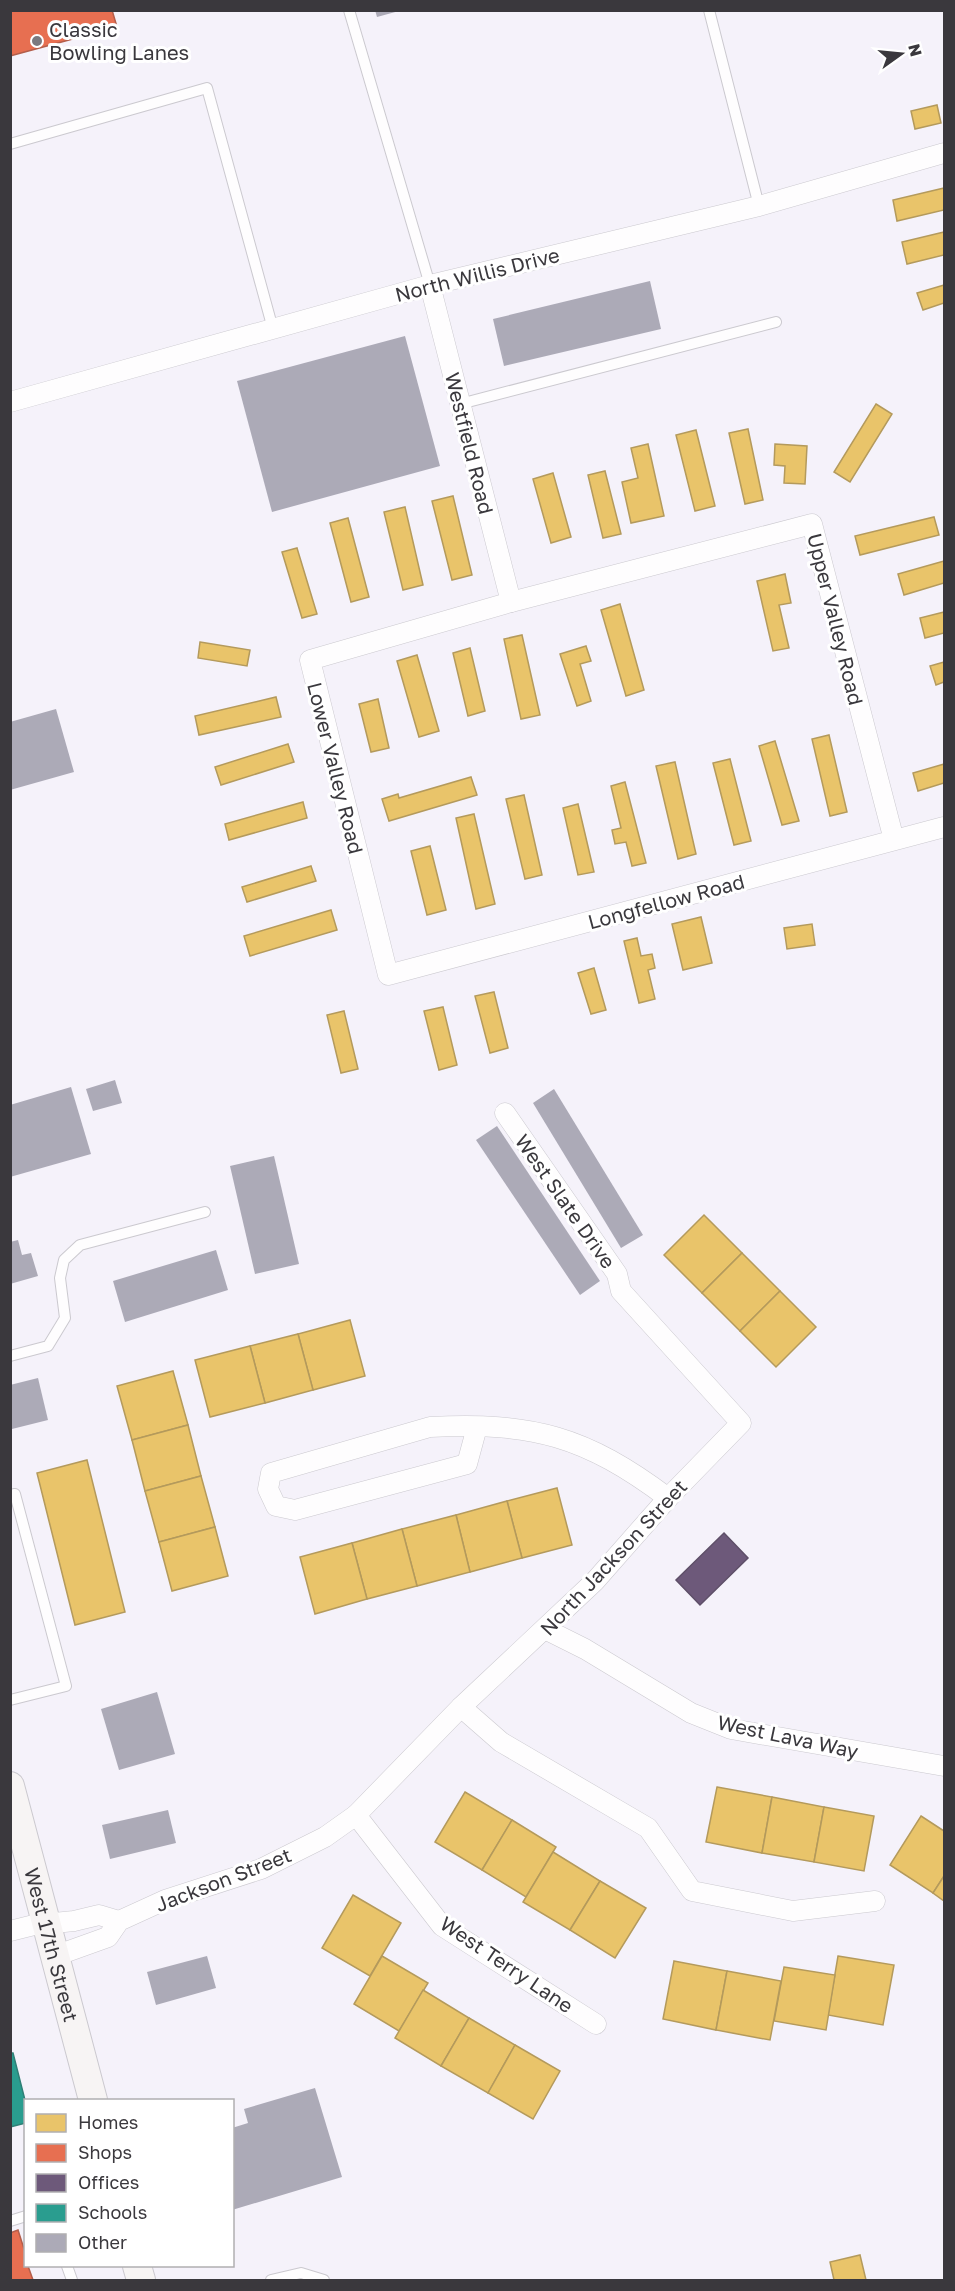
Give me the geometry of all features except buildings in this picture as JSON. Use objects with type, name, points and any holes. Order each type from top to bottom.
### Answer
[{"type":"main road","name":"West 17th Street","points":[[10,1786],[93,2099]]},
{"type":"street","name":"North Willis Drive","points":[[10,402],[430,285],[759,206],[945,153]]},
{"type":"street","name":"Westfield Road","points":[[430,285],[511,602]]},
{"type":"street","name":"Upper Valley Road","points":[[511,602],[812,524],[894,840]]},
{"type":"street","name":"Lower Valley Road","points":[[388,975],[310,660],[511,602]]},
{"type":"street","name":"Longfellow Road","points":[[388,975],[945,827]]},
{"type":"street","name":"West Slate Drive","points":[[505,1113],[617,1274],[621,1291]]},
{"type":"street","name":"North Jackson Street","points":[[356,1815],[461,1707],[595,1581],[668,1498],[741,1423],[621,1291]]},
{"type":"street","points":[[477,1427],[467,1464],[295,1510],[276,1506],[268,1489],[271,1473],[430,1427],[477,1427],[516,1428],[544,1432],[571,1440],[596,1451],[668,1498]]},
{"type":"street","name":"West Lava Way","points":[[545,1629],[585,1649],[692,1713],[731,1729],[945,1766]]},
{"type":"street","points":[[461,1707],[501,1742],[648,1828],[692,1892],[793,1911],[875,1901]]},
{"type":"street","name":"Jackson Street","points":[[56,1956],[108,1937],[119,1921],[202,1887],[261,1869],[325,1837],[356,1815]]},
{"type":"street","name":"West Terry Lane","points":[[356,1815],[442,1926],[596,2024]]},
{"type":"street","name":"Jackson Street","points":[[47,1923],[74,1921],[99,1915],[119,1921]]},
{"type":"street","points":[[10,1931],[47,1923]]},
{"type":"lane","points":[[349,10],[430,285]]},
{"type":"lane","points":[[709,10],[759,206]]},
{"type":"lane","points":[[10,144],[207,88],[273,329]]},
{"type":"lane","points":[[460,404],[776,322]]},
{"type":"lane","points":[[10,1356],[48,1346],[65,1318],[60,1278],[64,1260],[80,1245],[205,1212]]},
{"type":"lane","points":[[10,1495],[15,1494],[66,1686],[10,1700]]},
{"type":"lane","points":[[271,2280],[301,2273],[324,2280]]},
{"type":"place","name":"Classic Bowling Lanes","points":[[37,41]]}]
